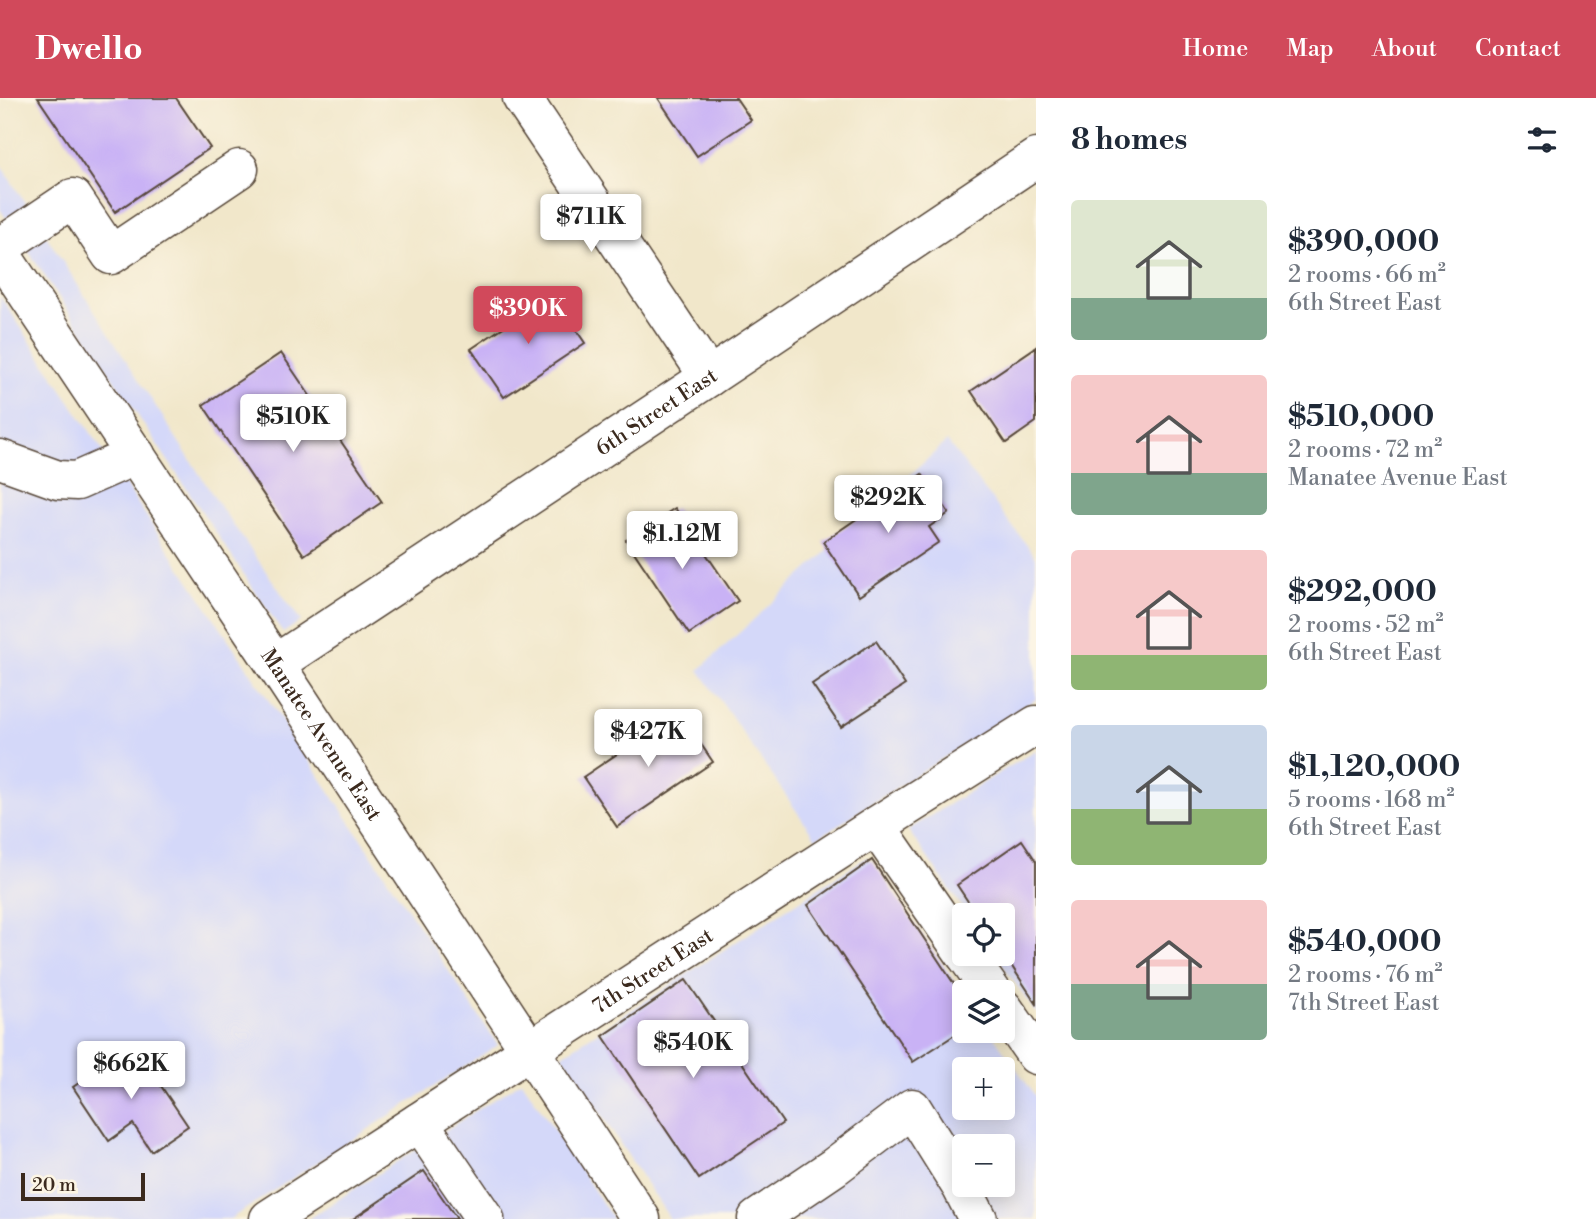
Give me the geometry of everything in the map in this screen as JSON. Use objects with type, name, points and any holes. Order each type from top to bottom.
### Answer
[{"type":"street","points":[[522,98],[709,377]]},
{"type":"street","name":"6th Street East","points":[[275,664],[1036,158]]},
{"type":"street","points":[[0,247],[73,198],[111,255],[239,169]]},
{"type":"street","name":"Manatee Avenue East","points":[[0,253],[641,1219]]},
{"type":"street","points":[[0,459],[58,480],[77,481],[136,455]]},
{"type":"street","name":"7th Street East","points":[[269,1219],[1036,725]]},
{"type":"street","points":[[876,826],[952,934]]},
{"type":"street","points":[[1015,1025],[1036,1055]]},
{"type":"street","points":[[757,1219],[834,1167],[912,1108],[978,1219]]},
{"type":"street","points":[[419,1122],[485,1219]]},
{"type":"shaded area","points":[[0,164],[220,506],[301,621],[283,633],[0,209]]},
{"type":"shaded area","points":[[0,296],[498,1045],[230,1219],[0,1219]]},
{"type":"shaded area","points":[[947,441],[1036,557],[1036,699],[816,839],[699,670]]},
{"type":"shaded area","points":[[1036,750],[1036,1013],[1003,966],[1015,966],[1015,903],[960,903],[908,830]]},
{"type":"shaded area","points":[[867,857],[953,980],[952,1043],[998,1043],[1008,1057],[952,1057],[952,1120],[1015,1120],[1015,1067],[1036,1097],[1036,1219],[670,1219],[562,1055]]},
{"type":"shaded area","points":[[522,1081],[613,1219],[308,1219]]},
{"type":"building","points":[[38,98],[176,98],[210,148],[115,212]]},
{"type":"building","points":[[658,98],[736,98],[751,120],[697,156]]},
{"type":"building","points":[[552,294],[585,343],[504,397],[471,349]]},
{"type":"building","points":[[1036,347],[1036,422],[1006,443],[971,391]]},
{"type":"building","points":[[281,353],[382,502],[304,555],[203,405]]},
{"type":"building","points":[[922,474],[949,513],[929,527],[939,542],[859,596],[823,542]]},
{"type":"building","points":[[675,508],[738,601],[689,634],[626,540]]},
{"type":"building","points":[[876,641],[905,685],[841,727],[812,684]]},
{"type":"building","points":[[679,712],[713,762],[617,827],[583,777]]},
{"type":"building","points":[[1022,840],[1036,861],[1036,1003],[1012,966],[1015,966],[1015,903],[969,903],[957,885]]},
{"type":"building","points":[[872,860],[952,981],[952,1037],[913,1062],[808,905]]},
{"type":"building","points":[[686,980],[783,1123],[699,1179],[603,1036]]},
{"type":"building","points":[[134,1046],[188,1126],[151,1151],[133,1124],[109,1141],[73,1087]]},
{"type":"building","points":[[424,1171],[457,1219],[353,1219]]}]
